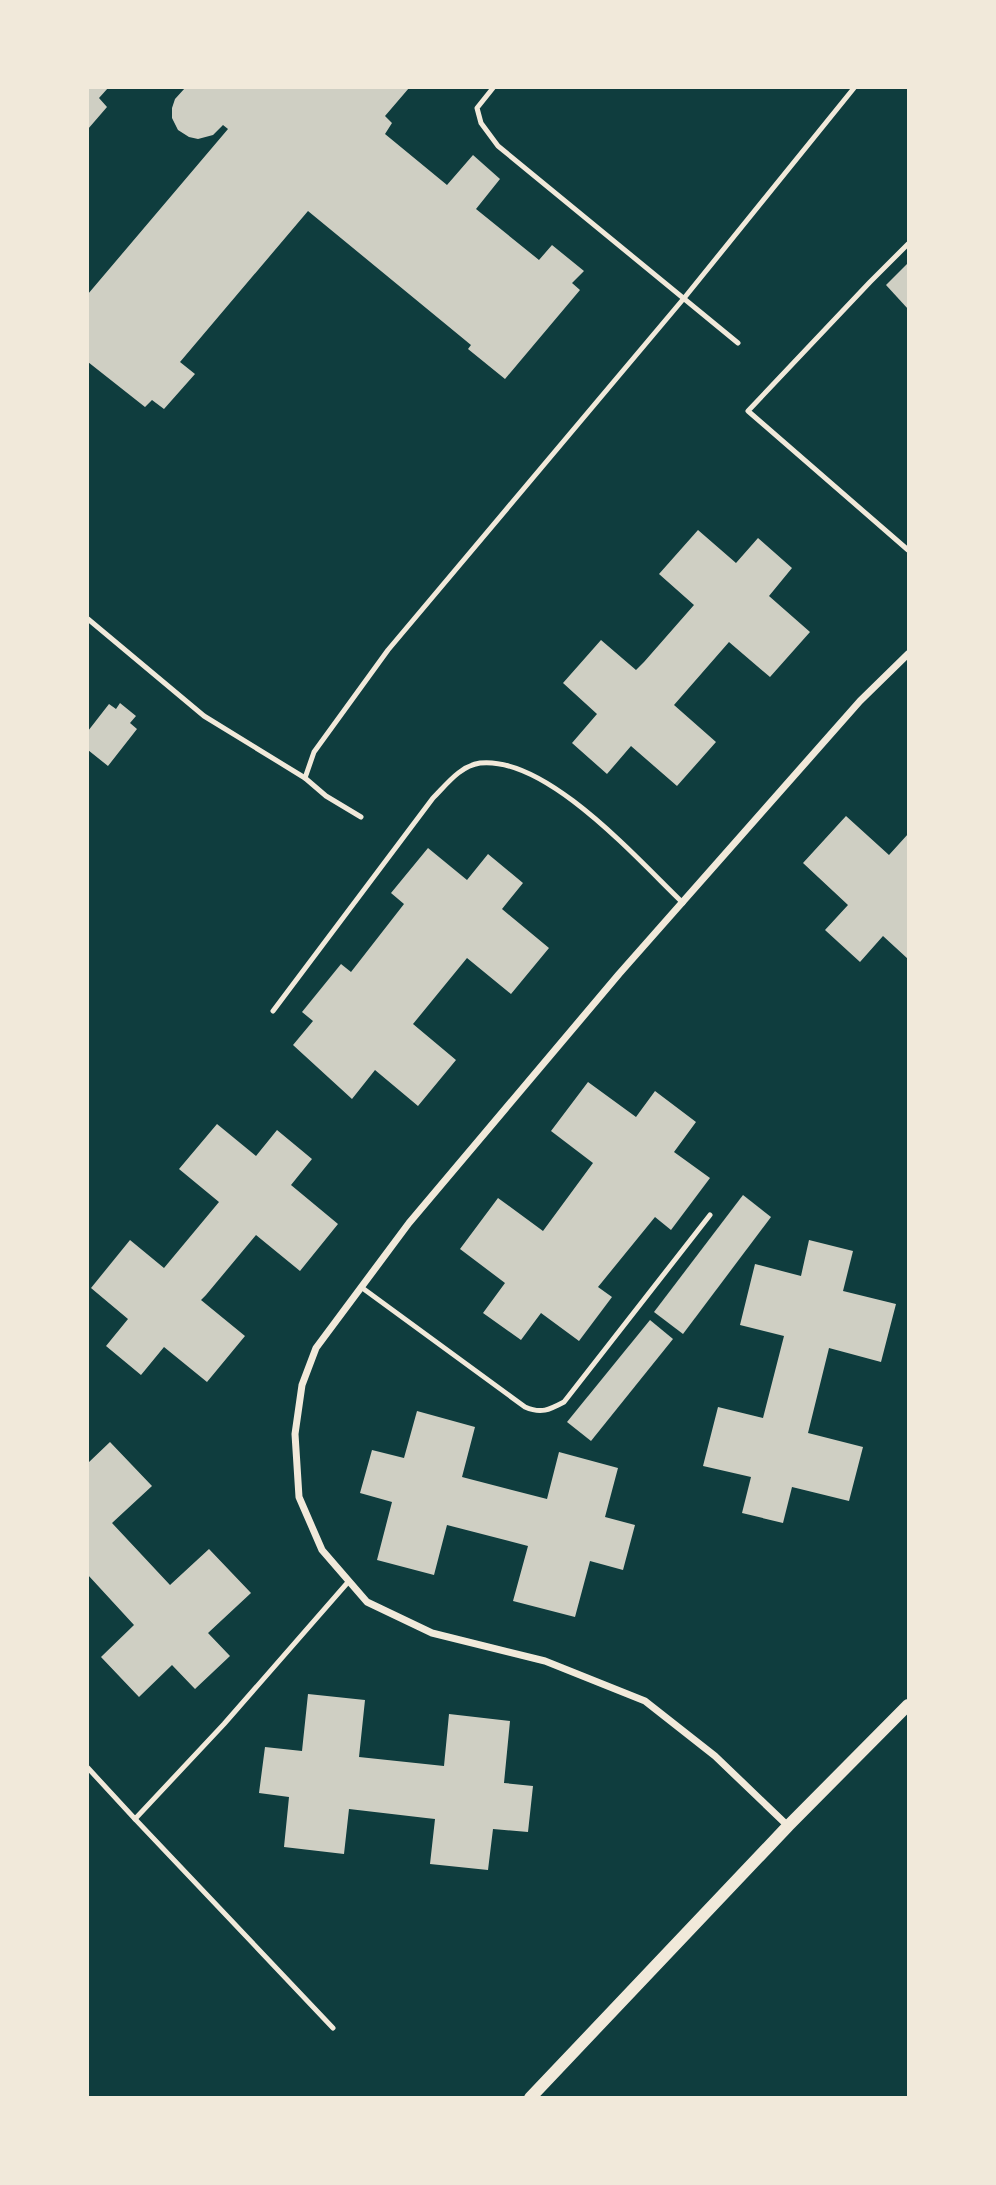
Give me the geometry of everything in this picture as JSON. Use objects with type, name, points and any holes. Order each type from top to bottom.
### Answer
[{"type":"street","points":[[788,1826],[715,1756],[645,1701],[545,1661],[432,1633],[367,1602],[322,1550],[299,1497],[295,1434],[302,1385],[316,1348],[409,1223],[619,974],[860,701],[908,654]]},
{"type":"street","points":[[530,2098],[788,1826],[908,1704]]},
{"type":"lane","points":[[493,88],[477,108],[481,123],[498,146],[738,343]]},
{"type":"lane","points":[[305,778],[314,752],[388,650],[685,298],[854,88]]},
{"type":"lane","points":[[908,244],[748,411],[908,550]]},
{"type":"lane","points":[[88,619],[204,716],[305,778],[326,796],[360,817]]},
{"type":"lane","points":[[273,1011],[433,798],[459,771],[478,763],[505,764],[534,774],[557,789],[607,831],[683,902]]},
{"type":"lane","points":[[361,1287],[525,1407],[536,1412],[551,1409],[564,1402],[710,1215]]},
{"type":"lane","points":[[135,1819],[224,1724],[349,1581]]},
{"type":"lane","points":[[88,1768],[333,2028]]},
{"type":"building","points":[[88,88],[108,88],[99,98],[107,107],[88,129]]},
{"type":"building","points":[[185,88],[409,88],[385,116],[392,123],[385,134],[447,185],[473,155],[500,179],[476,209],[539,260],[552,245],[584,271],[572,283],[580,290],[505,379],[468,349],[471,345],[308,211],[180,362],[195,374],[164,409],[152,400],[145,407],[88,362],[88,294],[228,129],[223,125],[213,135],[198,139],[178,130],[172,118],[172,108],[175,99]]},
{"type":"building","points":[[908,263],[908,309],[886,285]]},
{"type":"building","points":[[698,530],[736,563],[758,538],[792,568],[769,596],[810,632],[770,677],[729,642],[674,705],[716,742],[677,786],[631,746],[607,774],[572,743],[597,714],[563,683],[601,640],[636,670],[644,662],[694,605],[659,574]]},
{"type":"building","points":[[120,703],[136,716],[130,723],[137,729],[108,766],[88,750],[88,731],[109,704],[116,709]]},
{"type":"building","points":[[846,816],[889,855],[908,834],[908,959],[883,936],[860,962],[825,930],[848,905],[803,863]]},
{"type":"building","points":[[428,848],[467,880],[488,854],[523,883],[502,909],[549,948],[511,994],[467,958],[413,1024],[456,1060],[418,1106],[375,1070],[352,1099],[293,1045],[313,1021],[302,1012],[341,964],[351,972],[404,904],[391,893]]},
{"type":"building","points":[[588,1082],[636,1117],[655,1091],[696,1122],[674,1152],[710,1178],[671,1230],[655,1217],[598,1287],[612,1297],[579,1341],[541,1313],[521,1340],[483,1313],[505,1283],[460,1249],[498,1198],[543,1231],[593,1163],[551,1131]]},
{"type":"building","points":[[217,1124],[256,1156],[277,1130],[312,1159],[291,1185],[338,1224],[300,1271],[256,1235],[201,1300],[245,1336],[207,1382],[164,1347],[141,1375],[106,1346],[128,1319],[91,1288],[130,1240],[164,1268],[219,1202],[179,1169]]},
{"type":"building","points":[[743,1195],[771,1217],[683,1334],[654,1312]]},
{"type":"building","points":[[809,1240],[853,1251],[843,1291],[896,1304],[881,1362],[829,1348],[808,1433],[863,1447],[849,1501],[792,1487],[783,1523],[742,1513],[751,1477],[703,1466],[718,1407],[763,1418],[784,1336],[740,1325],[755,1264],[801,1276]]},
{"type":"building","points":[[650,1320],[673,1339],[591,1441],[567,1422]]},
{"type":"building","points":[[417,1411],[475,1427],[462,1477],[547,1499],[559,1452],[618,1468],[605,1517],[635,1525],[623,1570],[590,1561],[575,1617],[513,1601],[528,1546],[447,1525],[434,1575],[377,1560],[392,1502],[360,1493],[372,1450],[404,1458]]},
{"type":"building","points":[[110,1442],[152,1486],[112,1523],[170,1585],[209,1549],[251,1593],[208,1633],[230,1656],[195,1689],[172,1665],[139,1697],[101,1657],[134,1625],[88,1575],[88,1463]]},
{"type":"building","points":[[308,1694],[365,1700],[359,1757],[444,1766],[449,1714],[510,1721],[504,1783],[533,1786],[528,1832],[493,1829],[488,1870],[430,1864],[435,1819],[349,1809],[344,1854],[284,1847],[289,1797],[259,1793],[265,1747],[302,1751]]}]
